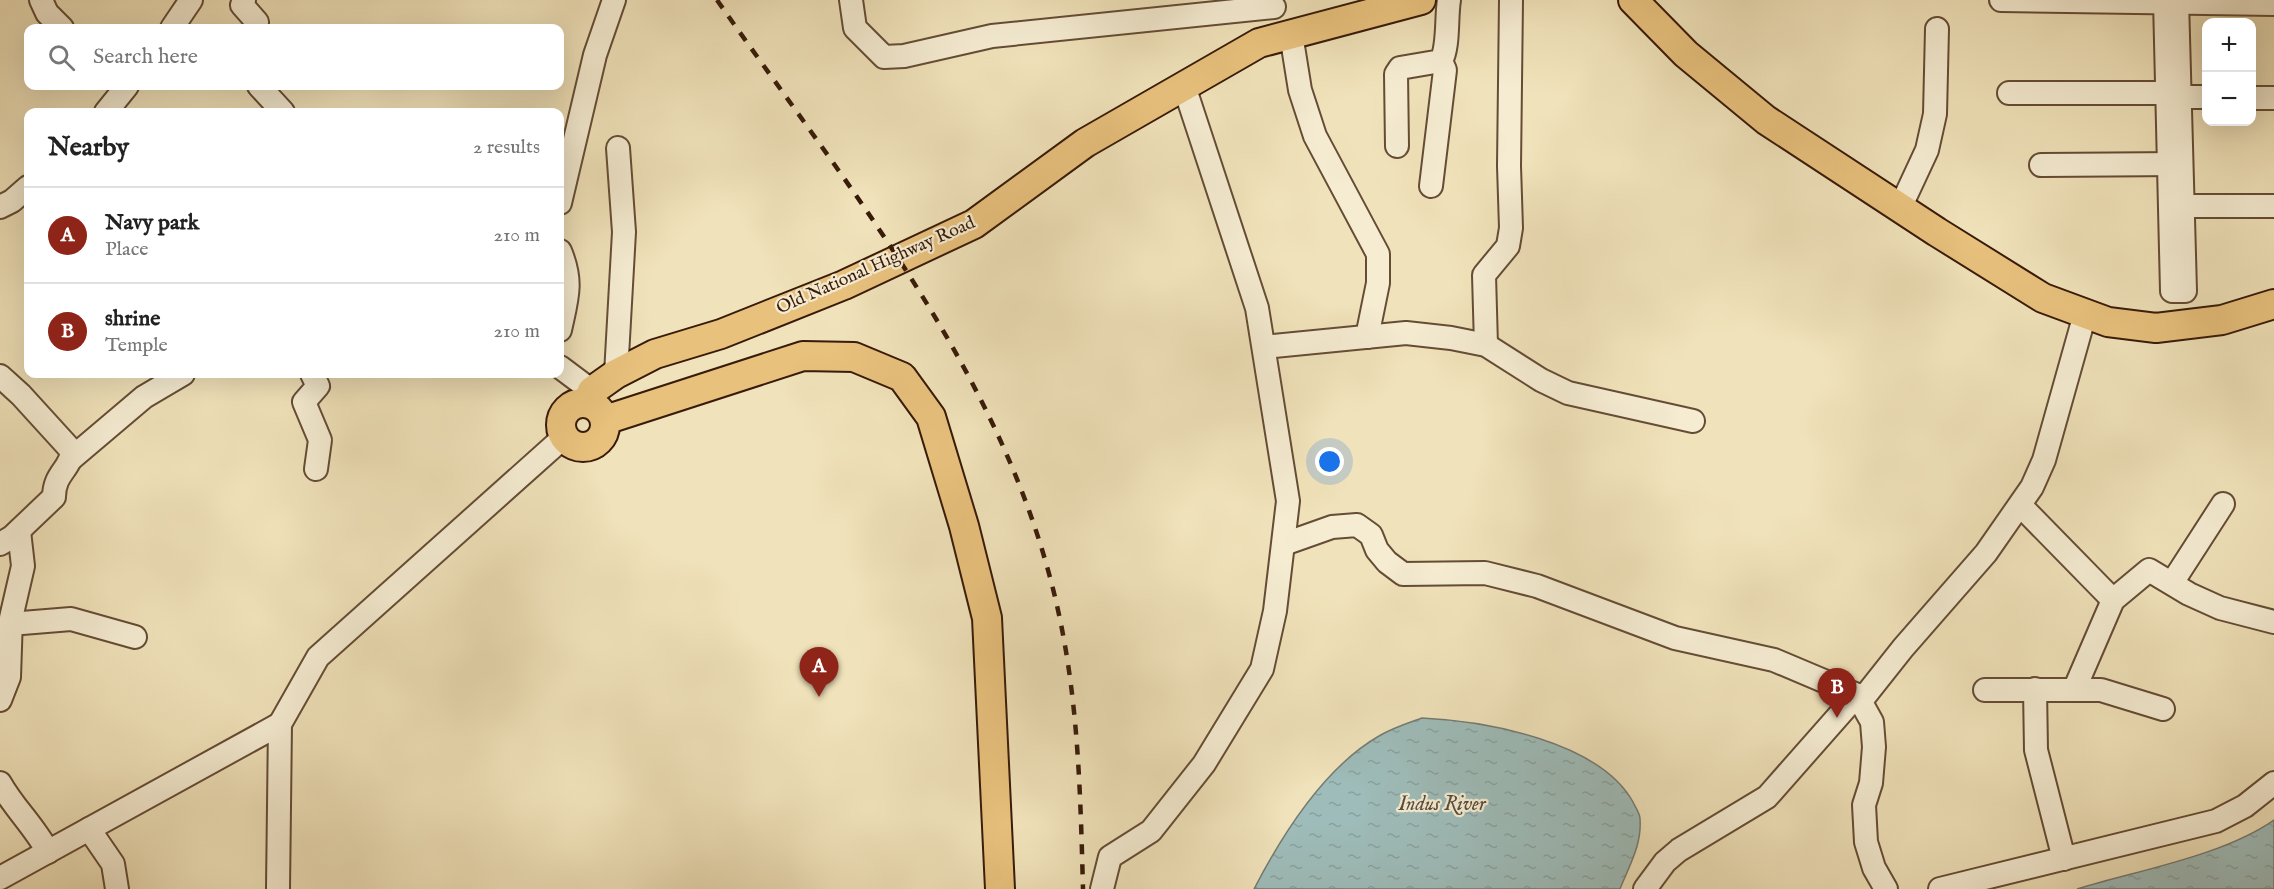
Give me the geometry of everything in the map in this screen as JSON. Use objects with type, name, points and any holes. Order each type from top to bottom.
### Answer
[{"type":"main road","name":"Old National Highway Road","points":[[595,405],[616,374],[655,354],[721,334],[844,285],[974,224],[1085,143],[1259,43],[1421,0]]},
{"type":"main road","points":[[1633,0],[1686,54],[1766,120],[2043,298],[2108,322],[2156,328],[2222,320],[2274,304]]},
{"type":"main road","points":[[595,405],[602,438],[587,447],[578,447],[564,437],[560,423],[562,416],[573,405],[595,405],[803,356],[854,357],[902,377],[931,417],[964,526],[987,618],[1000,889]]},
{"type":"street","points":[[41,0],[47,13],[58,24]]},
{"type":"street","points":[[175,24],[191,0]]},
{"type":"street","points":[[244,0],[242,5],[256,24]]},
{"type":"street","points":[[564,186],[595,55],[614,0]]},
{"type":"street","points":[[851,0],[855,28],[884,57],[904,56],[992,36],[1174,9],[1274,3],[1315,136],[1378,254],[1378,283],[1367,337]]},
{"type":"street","points":[[1441,61],[1446,52],[1445,26],[1449,0]]},
{"type":"street","points":[[1486,345],[1484,275],[1508,246],[1511,228],[1509,166],[1511,0]]},
{"type":"street","points":[[2001,0],[2274,4]]},
{"type":"street","points":[[2171,2],[2175,164],[2172,291],[2186,291],[2183,206],[2175,164]]},
{"type":"street","points":[[1900,208],[1927,150],[1935,114],[1937,28]]},
{"type":"street","points":[[1397,146],[1396,74],[1400,68],[1441,61]]},
{"type":"street","points":[[1431,186],[1445,70],[1441,61]]},
{"type":"street","points":[[1102,889],[1110,857],[1151,831],[1204,764],[1262,669],[1275,611],[1284,544],[1288,501],[1257,308],[1184,86]]},
{"type":"street","points":[[109,108],[123,90]]},
{"type":"street","points":[[263,90],[278,108]]},
{"type":"street","points":[[2009,93],[2202,97]]},
{"type":"street","points":[[2256,98],[2274,98]]},
{"type":"street","points":[[616,374],[624,232],[618,148]]},
{"type":"street","points":[[2041,165],[2175,164]]},
{"type":"street","points":[[0,207],[12,201],[24,190]]},
{"type":"street","points":[[2183,206],[2274,206]]},
{"type":"street","points":[[564,259],[570,290],[564,314]]},
{"type":"street","points":[[1645,889],[1665,862],[1679,850],[1767,797],[1859,698],[1986,553],[2020,505],[2044,460],[2085,314]]},
{"type":"street","points":[[1264,347],[1406,333],[1486,345],[1541,380],[1568,393],[1693,421]]},
{"type":"street","points":[[564,371],[595,405]]},
{"type":"street","points":[[0,376],[69,445],[72,458]]},
{"type":"street","points":[[0,544],[19,531],[54,497],[55,481],[72,458],[144,398],[176,378]]},
{"type":"street","points":[[314,378],[318,386],[304,402],[320,440],[316,469]]},
{"type":"street","points":[[278,889],[280,724],[318,657],[564,437]]},
{"type":"street","points":[[2172,583],[2223,504]]},
{"type":"street","points":[[2020,505],[2113,600]]},
{"type":"street","points":[[1284,544],[1332,527],[1358,525],[1371,535],[1377,550],[1387,562],[1402,574],[1485,573],[1537,586],[1675,638],[1774,660],[1859,698],[1872,722],[1874,747],[1871,783],[1864,805],[1866,842],[1874,868],[1886,889]]},
{"type":"street","points":[[0,700],[9,677],[10,624],[23,566],[19,531]]},
{"type":"street","points":[[2075,688],[2113,600],[2149,570],[2220,608],[2274,622]]},
{"type":"street","points":[[10,624],[71,619],[135,637]]},
{"type":"street","points":[[1985,690],[2075,688],[2116,694],[2163,709]]},
{"type":"street","points":[[2035,689],[2036,750],[2064,859]]},
{"type":"street","points":[[0,878],[280,724]]},
{"type":"street","points":[[0,783],[20,814],[39,835],[48,852]]},
{"type":"street","points":[[1940,889],[2216,821],[2244,806],[2274,783]]},
{"type":"street","points":[[89,829],[113,864],[117,889]]},
{"type":"water","name":"Indus River","points":[[1422,718],[1477,724],[1538,738],[1568,749],[1595,764],[1617,781],[1633,802],[1640,819],[1637,847],[1620,889],[1254,889],[1292,825],[1323,784],[1341,765],[1379,736]]},
{"type":"water","points":[[2274,820],[2274,889],[2077,889],[2205,853],[2253,833]]},
{"type":"railway","points":[[717,0],[861,203],[907,272],[950,343],[989,416],[1022,492],[1048,570],[1066,650],[1079,768],[1083,889]]},
{"type":"place","name":"Navy park","points":[[819,697]]},
{"type":"place","name":"shrine","points":[[1837,718]]}]
